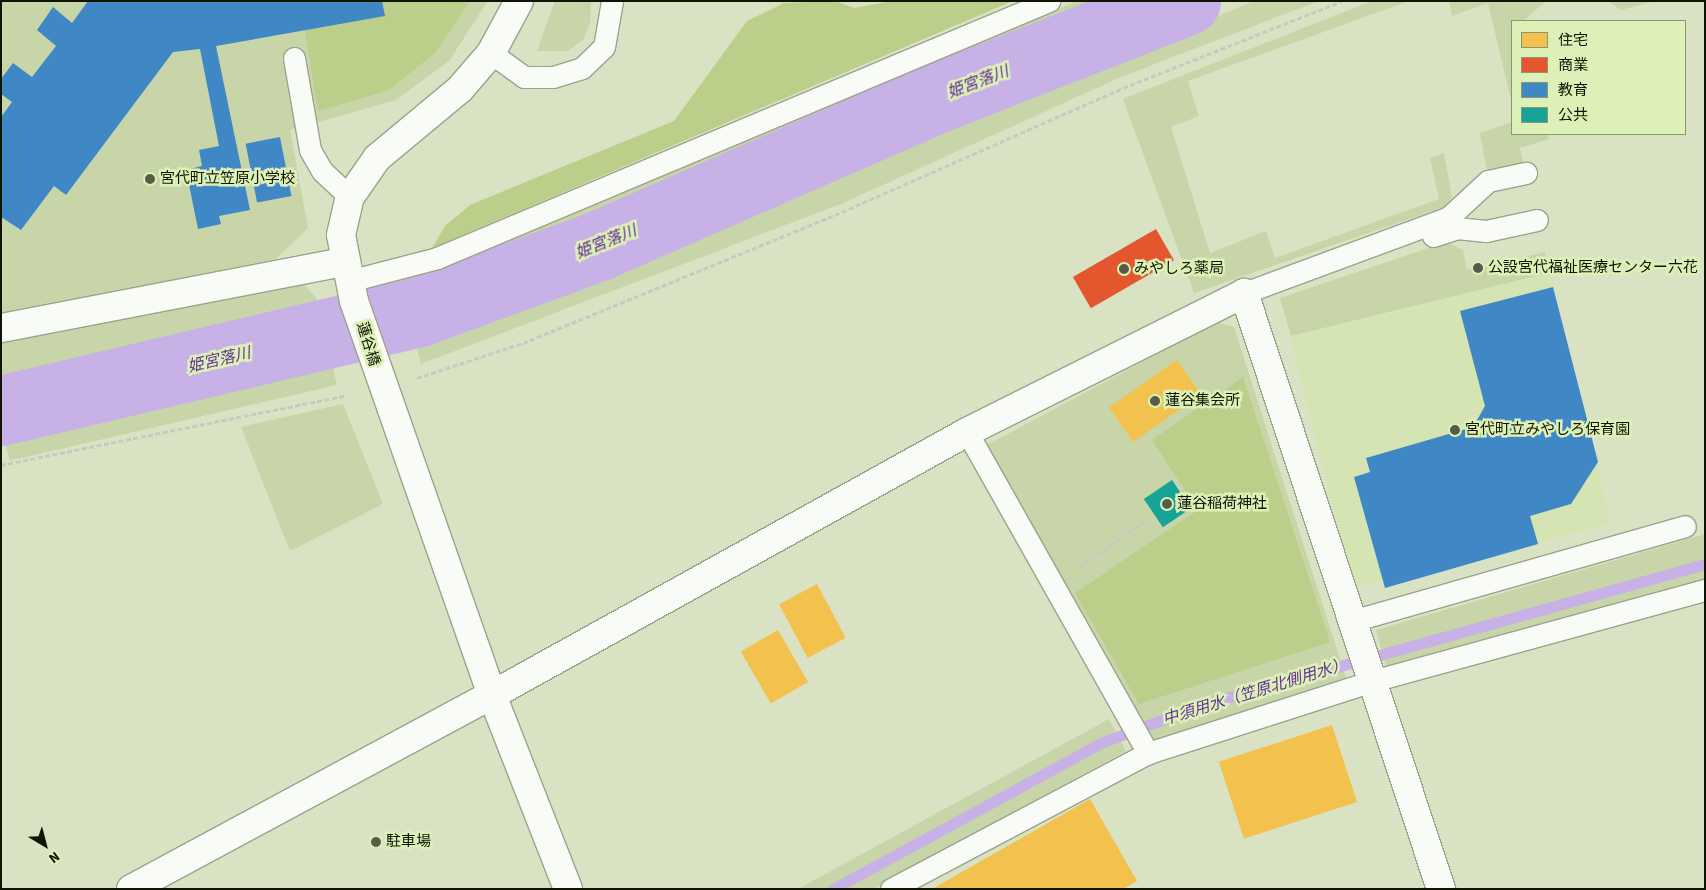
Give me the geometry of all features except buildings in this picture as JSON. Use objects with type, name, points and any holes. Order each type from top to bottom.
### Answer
[{"type":"street","points":[[350,198],[378,158],[460,89],[491,53],[519,1]]},
{"type":"street","name":"蓮谷橋","points":[[350,198],[341,235],[349,282],[381,388],[492,695],[568,889]]},
{"type":"street","points":[[1,328],[349,282]]},
{"type":"street","points":[[131,889],[492,695],[967,432],[1244,293],[1441,889]]},
{"type":"lane","points":[[491,53],[524,77],[553,77],[582,68],[604,47],[612,1]]},
{"type":"lane","points":[[349,282],[436,258],[1049,1]]},
{"type":"lane","points":[[294,58],[310,150],[322,171],[350,198]]},
{"type":"lane","points":[[1244,293],[1271,280],[1449,217],[1488,181],[1526,173]]},
{"type":"lane","points":[[1456,228],[1476,206],[1479,188]]},
{"type":"lane","points":[[1244,293],[1273,291],[1456,228],[1486,230],[1537,220]]},
{"type":"lane","points":[[967,432],[1148,753]]},
{"type":"lane","points":[[1352,621],[1686,526]]},
{"type":"lane","points":[[891,889],[1148,753],[1372,680],[1705,590]]},
{"type":"path","points":[[411,380],[532,339],[835,215],[1130,85],[1342,1]]},
{"type":"path","points":[[1,465],[347,394]]},
{"type":"path","points":[[1071,573],[1146,520]]},
{"type":"shaded area","name":"宮代町立笠原小学校","points":[[1,1],[488,1],[449,61],[396,100],[290,130],[308,228],[276,259],[1,315]]},
{"type":"shaded area","points":[[300,1],[470,1],[435,53],[389,90],[318,111]]},
{"type":"shaded area","points":[[555,1],[591,1],[590,24],[583,40],[568,51],[537,51]]},
{"type":"shaded area","points":[[835,1],[854,8],[892,1],[1013,1],[432,248],[445,226],[470,205],[674,121],[747,21],[784,3]]},
{"type":"shaded area","points":[[1077,1],[1123,1],[767,152],[582,236],[406,300],[400,278]]},
{"type":"shaded area","points":[[1254,1],[1319,1],[1121,77],[841,204],[421,364],[415,339],[497,312]]},
{"type":"shaded area","points":[[1372,1],[1409,1],[1188,81],[1199,116],[1171,127],[1210,253],[1266,231],[1275,258],[1439,199],[1430,158],[1444,153],[1452,197],[1444,207],[1194,293],[1123,99]]},
{"type":"shaded area","points":[[1449,1],[1546,1],[1524,20],[1511,20],[1511,100],[1488,3],[1452,16]]},
{"type":"shaded area","points":[[1608,1],[1655,1],[1621,10]]},
{"type":"shaded area","points":[[1511,122],[1511,135],[1548,135],[1549,139],[1520,148],[1523,162],[1487,171],[1480,133]]},
{"type":"shaded area","points":[[1446,242],[1463,250],[1467,270],[1545,252],[1549,273],[1291,336],[1280,298]]},
{"type":"shaded area","name":"宮代町立みやしろ保育園","points":[[1549,273],[1611,523],[1353,588],[1291,337]]},
{"type":"shaded area","points":[[303,283],[316,298],[322,321],[1,390],[1,341]]},
{"type":"shaded area","points":[[1217,322],[1234,327],[1346,678],[1152,741],[985,446]]},
{"type":"shaded area","points":[[329,351],[337,385],[9,461],[2,427]]},
{"type":"shaded area","points":[[1243,377],[1330,642],[1139,704],[1075,593],[1198,510],[1152,440]]},
{"type":"shaded area","points":[[343,404],[383,504],[290,551],[241,427]]},
{"type":"shaded area","points":[[1705,534],[1705,580],[1386,666],[1376,630]]},
{"type":"shaded area","points":[[1109,719],[1126,751],[873,889],[798,889]]},
{"type":"waterway","name":"姫宮落川","points":[[1,411],[419,312],[599,246],[933,100],[1186,1]]},
{"type":"waterway","name":"中須用水（笠原北側用水）","points":[[833,889],[1103,742],[1208,703],[1705,564]]},
{"type":"place","name":"宮代町立笠原小学校","points":[[150,179]]},
{"type":"place","name":"公設宮代福祉医療センター六花","points":[[1478,268]]},
{"type":"place","name":"みやしろ薬局","points":[[1124,269]]},
{"type":"place","name":"蓮谷集会所","points":[[1155,401]]},
{"type":"place","name":"宮代町立みやしろ保育園","points":[[1455,430]]},
{"type":"place","name":"蓮谷稲荷神社","points":[[1167,504]]},
{"type":"place","name":"駐車場","points":[[376,842]]}]
